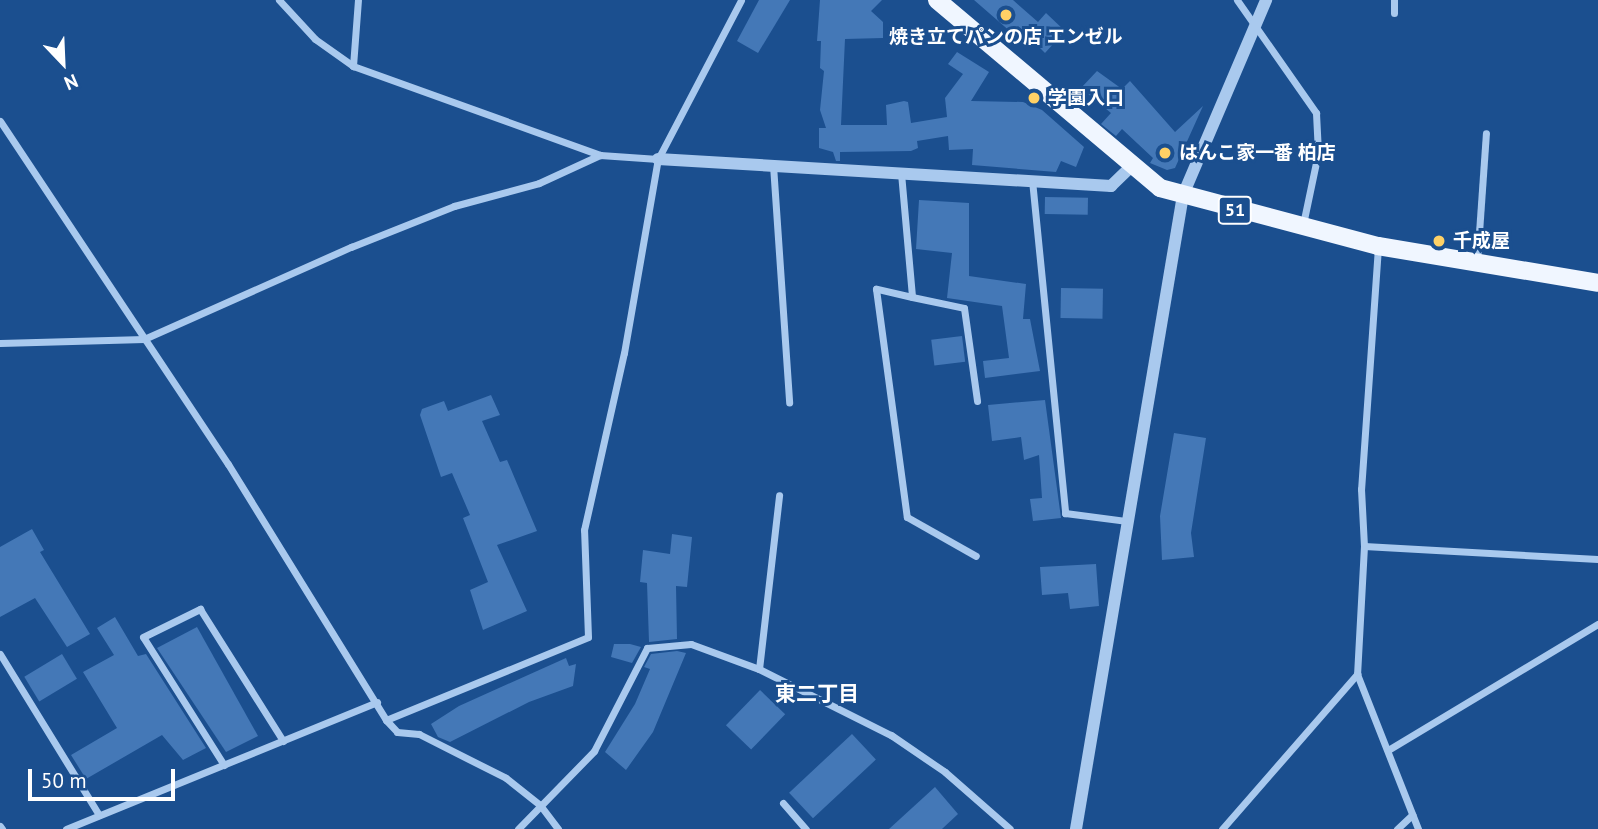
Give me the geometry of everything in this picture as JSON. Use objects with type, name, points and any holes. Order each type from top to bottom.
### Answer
[{"type":"main road","name":"51","points":[[937,0],[1131,167],[1160,188],[1302,228],[1378,246],[1477,265],[1598,283]]},
{"type":"street","points":[[279,0],[315,39],[353,66],[600,155],[1111,186],[1131,167]]},
{"type":"street","points":[[353,66],[358,0]]},
{"type":"street","points":[[386,720],[588,637],[584,530],[624,353],[658,159],[741,0]]},
{"type":"street","points":[[1237,0],[1316,113],[1318,153],[1302,228]]},
{"type":"street","points":[[1076,829],[1183,195],[1266,0]]},
{"type":"street","points":[[1394,0],[1394,12]]},
{"type":"street","points":[[0,121],[144,339],[386,720],[397,732],[419,734],[506,778],[540,805],[558,829]]},
{"type":"street","points":[[1477,265],[1486,133]]},
{"type":"street","points":[[0,343],[144,339],[443,210],[539,183],[600,155]]},
{"type":"street","points":[[773,165],[789,402]]},
{"type":"street","points":[[901,173],[912,297]]},
{"type":"street","points":[[1032,180],[1065,513],[1127,521]]},
{"type":"street","points":[[1378,246],[1361,489],[1364,546],[1357,674],[1418,829]]},
{"type":"street","points":[[976,556],[908,517],[876,289],[964,308],[977,401]]},
{"type":"street","points":[[759,669],[779,495]]},
{"type":"street","points":[[1364,546],[1598,559]]},
{"type":"street","points":[[223,765],[143,638],[200,609],[283,741]]},
{"type":"street","points":[[1388,750],[1598,624]]},
{"type":"street","points":[[518,829],[594,751],[647,648],[691,644],[759,669],[891,735],[945,772],[1010,829]]},
{"type":"street","points":[[0,654],[99,815]]},
{"type":"street","points":[[1222,829],[1357,674]]},
{"type":"street","points":[[66,829],[377,702]]},
{"type":"street","points":[[783,803],[806,829]]},
{"type":"street","points":[[1397,829],[1412,815]]},
{"type":"building","points":[[759,0],[790,0],[758,53],[737,41]]},
{"type":"building","points":[[820,0],[882,0],[871,11],[883,22],[883,38],[845,39],[841,125],[887,125],[886,105],[904,101],[908,102],[911,123],[947,117],[945,98],[963,74],[948,64],[957,52],[989,72],[971,101],[1023,102],[1042,110],[1084,147],[1076,167],[1061,161],[1056,172],[972,165],[973,149],[949,150],[948,136],[917,141],[918,148],[911,151],[840,152],[840,161],[836,161],[833,152],[819,148],[819,128],[826,128],[820,110],[824,71],[820,68],[821,41],[817,41]]},
{"type":"building","points":[[974,0],[1013,0],[1038,22],[1046,13],[1065,31],[1045,53],[1018,26],[1012,33]]},
{"type":"building","points":[[1097,71],[1122,89],[1130,81],[1175,132],[1203,106],[1175,168],[1167,170],[1150,163],[1153,158],[1122,129],[1116,136],[1101,124],[1111,113],[1081,88]]},
{"type":"building","points":[[1045,197],[1088,198],[1088,215],[1045,214]]},
{"type":"building","points":[[919,200],[969,203],[969,276],[1026,284],[1023,319],[1030,319],[1040,371],[985,378],[983,361],[1009,358],[1002,306],[947,298],[952,253],[916,249]]},
{"type":"building","points":[[1061,288],[1103,289],[1102,319],[1060,318]]},
{"type":"building","points":[[962,336],[965,362],[934,366],[931,340]]},
{"type":"building","points":[[491,395],[500,415],[482,421],[500,462],[507,460],[537,531],[497,545],[527,611],[483,630],[470,590],[488,582],[463,518],[470,515],[452,473],[441,477],[420,415],[422,409],[444,401],[448,411]]},
{"type":"building","points":[[1045,400],[1061,518],[1033,521],[1030,499],[1042,498],[1039,455],[1024,460],[1021,437],[992,441],[988,405]]},
{"type":"building","points":[[1174,433],[1206,438],[1191,533],[1194,557],[1162,560],[1160,516]]},
{"type":"building","points":[[32,529],[44,550],[40,552],[90,634],[67,647],[35,598],[0,617],[0,547]]},
{"type":"building","points":[[672,534],[692,537],[687,587],[676,586],[677,639],[649,642],[647,583],[640,582],[643,550],[670,554]]},
{"type":"building","points":[[1096,564],[1099,606],[1070,609],[1068,593],[1042,595],[1040,567]]},
{"type":"building","points":[[115,617],[138,656],[146,654],[206,748],[183,760],[162,735],[86,779],[71,755],[117,728],[83,672],[114,655],[97,628]]},
{"type":"building","points":[[197,627],[258,736],[226,752],[157,648]]},
{"type":"building","points":[[614,644],[641,647],[632,663],[611,657]]},
{"type":"building","points":[[677,651],[686,653],[653,732],[626,770],[605,752],[635,704],[650,669],[644,667],[651,654]]},
{"type":"building","points":[[62,654],[77,679],[39,702],[24,677]]},
{"type":"building","points":[[566,658],[569,666],[576,664],[573,686],[529,702],[450,742],[438,737],[431,724],[459,706]]},
{"type":"building","points":[[760,690],[785,714],[751,750],[726,725]]},
{"type":"building","points":[[852,734],[876,760],[813,818],[789,793]]},
{"type":"building","points":[[935,787],[958,814],[942,829],[889,829]]},
{"type":"place","name":"焼き立てパンの店 エンゼル","points":[[1006,15]]},
{"type":"place","name":"学園入口","points":[[1034,98]]},
{"type":"place","name":"はんこ家一番 柏店","points":[[1165,153]]},
{"type":"place","name":"千成屋","points":[[1439,241]]},
{"type":"district","name":"東二丁目","points":[[817,694]]}]
